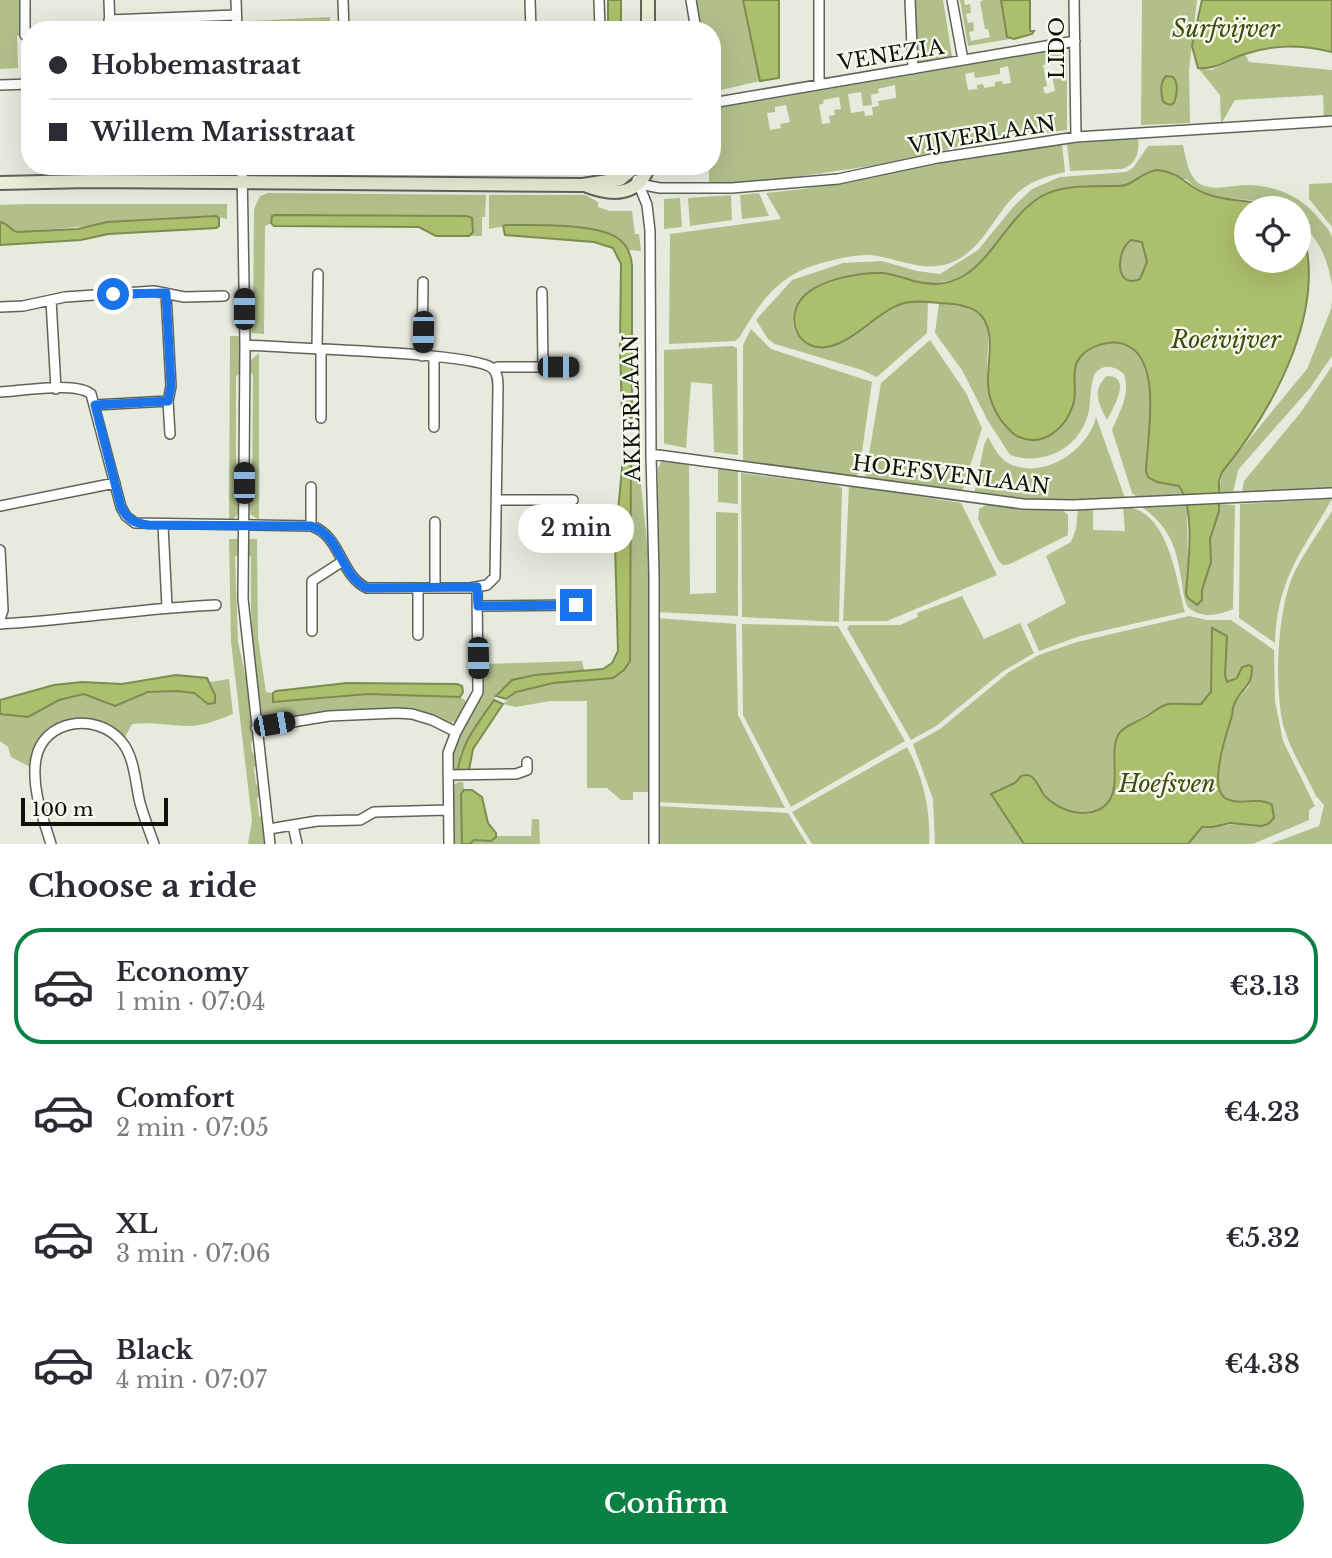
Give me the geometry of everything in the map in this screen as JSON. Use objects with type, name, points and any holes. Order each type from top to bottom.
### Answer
[{"type":"street","points":[[25,0],[25,21]]},
{"type":"street","points":[[109,0],[110,21]]},
{"type":"street","points":[[236,0],[236,21]]},
{"type":"street","points":[[343,0],[344,21]]},
{"type":"street","points":[[530,0],[531,21]]},
{"type":"street","points":[[599,0],[600,21]]},
{"type":"street","points":[[648,0],[648,21]]},
{"type":"street","points":[[691,0],[694,21]]},
{"type":"street","points":[[819,0],[820,84]]},
{"type":"street","points":[[910,0],[913,69]]},
{"type":"street","points":[[952,0],[963,60]]},
{"type":"street","name":"LIDO","points":[[1074,0],[1076,137]]},
{"type":"street","points":[[160,21],[236,15]]},
{"type":"street","name":"VENEZIA","points":[[721,101],[1074,41]]},
{"type":"street","points":[[0,85],[21,84]]},
{"type":"street","name":"VIJVERLAAN","points":[[639,184],[660,188],[732,188],[838,179],[937,158],[1076,137],[1332,121]]},
{"type":"street","points":[[242,175],[243,599],[270,844]]},
{"type":"street","points":[[0,183],[90,181],[583,185],[612,181],[623,175]]},
{"type":"street","name":"AKKERLAAN","points":[[636,175],[647,205],[650,231],[654,844]]},
{"type":"street","points":[[583,185],[603,192],[625,192],[639,184],[644,175]]},
{"type":"street","points":[[317,274],[321,418]]},
{"type":"street","points":[[422,356],[423,282]]},
{"type":"street","points":[[542,292],[543,367]]},
{"type":"street","points":[[166,293],[171,386],[168,401],[170,434]]},
{"type":"street","points":[[0,307],[23,306],[65,296],[166,293],[184,297],[224,296]]},
{"type":"street","points":[[51,300],[56,389]]},
{"type":"street","points":[[0,392],[85,389],[92,394],[121,507],[126,516],[135,523],[311,526],[321,529],[327,535],[360,584],[367,588],[435,589],[488,585],[495,577],[497,499],[498,388],[493,369],[477,362],[434,357],[244,345]]},
{"type":"street","points":[[434,357],[434,427]]},
{"type":"street","points":[[493,369],[573,367]]},
{"type":"street","points":[[95,405],[168,401]]},
{"type":"street","name":"HOEFSVENLAAN","points":[[651,454],[1023,504],[1073,505],[1332,493]]},
{"type":"street","points":[[0,506],[115,483]]},
{"type":"street","points":[[311,487],[311,526]]},
{"type":"street","points":[[497,499],[573,500]]},
{"type":"street","points":[[435,522],[435,589]]},
{"type":"street","points":[[163,525],[167,607]]},
{"type":"street","points":[[0,550],[3,610],[0,622],[68,620],[167,607],[216,605]]},
{"type":"street","points":[[312,631],[312,581],[344,561]]},
{"type":"street","points":[[449,844],[448,753],[478,692],[477,587]]},
{"type":"street","points":[[418,589],[418,635]]},
{"type":"street","points":[[478,606],[576,605]]},
{"type":"street","points":[[256,728],[329,716],[397,713],[432,720],[456,732]]},
{"type":"street","points":[[51,844],[35,783],[36,755],[46,739],[58,729],[82,723],[109,729],[127,749],[154,844]]},
{"type":"street","points":[[448,775],[516,774],[527,770],[527,762]]},
{"type":"street","points":[[268,829],[360,820],[374,813],[448,810]]},
{"type":"street","points":[[293,825],[296,844]]},
{"type":"shaded area","points":[[0,0],[23,0],[24,21],[21,21],[21,34],[17,36],[18,68],[0,69]]},
{"type":"shaded area","points":[[695,0],[743,0],[760,81],[721,90],[721,21],[698,21]]},
{"type":"shaded area","points":[[914,0],[943,0],[952,56],[917,62]]},
{"type":"shaded area","points":[[960,0],[964,0],[965,5],[970,4],[971,13],[966,14],[968,23],[973,22],[974,31],[969,32],[971,41],[990,37],[988,29],[985,29],[980,2],[983,0],[1001,0],[1010,39],[968,46]]},
{"type":"shaded area","points":[[1142,0],[1197,0],[1189,70],[1190,123],[1141,125]]},
{"type":"shaded area","points":[[330,17],[330,21],[247,21]]},
{"type":"shaded area","points":[[1061,49],[1067,53],[1067,130],[972,143],[903,161],[753,183],[709,183],[709,175],[721,175],[721,107]],"holes":[[[1059,58],[1062,75],[1052,76],[1055,91],[1045,94],[1043,87],[1047,86],[1043,65]],[[1008,66],[1011,83],[995,82],[995,86],[984,88],[983,84],[977,85],[977,89],[968,90],[965,74],[974,72],[975,78],[1000,74],[1000,68]],[[895,85],[896,98],[878,101],[879,106],[872,107],[873,115],[865,116],[864,111],[851,113],[848,94],[861,92],[863,106],[872,105],[871,95],[879,93],[878,89]],[[839,97],[841,109],[834,110],[835,115],[829,116],[830,123],[822,124],[819,105],[824,103],[823,100]],[[786,105],[790,122],[780,124],[781,128],[770,130],[767,113],[775,112],[775,107]]]},
{"type":"shaded area","points":[[1245,54],[1249,62],[1332,70],[1332,115],[1324,118],[1323,95],[1235,100],[1221,124],[1220,95],[1198,68],[1211,70]]},
{"type":"shaded area","points":[[1138,138],[1136,157],[1127,167],[1070,171],[1067,144]]},
{"type":"shaded area","points":[[1062,144],[1065,172],[1034,182],[1015,195],[975,246],[955,261],[928,266],[864,255],[816,265],[788,278],[777,287],[735,341],[669,344],[670,234],[781,219],[766,193],[803,189],[970,157]]},
{"type":"shaded area","points":[[1183,145],[1190,172],[1196,181],[1205,186],[1263,186],[1292,196],[1224,197],[1205,192],[1186,179],[1075,187],[1048,193],[1019,215],[977,267],[954,280],[926,284],[892,274],[796,306],[793,325],[800,338],[814,345],[832,346],[903,303],[928,302],[927,333],[877,377],[775,344],[768,339],[756,320],[792,280],[843,263],[882,261],[917,271],[940,274],[978,250],[1014,206],[1032,189],[1060,177],[1126,172],[1133,168],[1148,146]]},
{"type":"shaded area","points":[[1332,183],[1332,227],[1311,201],[1309,184]]},
{"type":"shaded area","points":[[268,193],[486,195],[485,217],[482,217],[482,236],[469,236],[472,234],[472,221],[272,216],[271,223],[265,226],[264,334],[252,333],[250,320],[253,317],[254,209],[260,196]]},
{"type":"shaded area","points":[[759,193],[769,216],[742,219],[740,195]]},
{"type":"shaded area","points":[[489,195],[585,195],[598,202],[598,207],[610,211],[632,211],[635,234],[639,234],[641,251],[628,250],[615,236],[586,228],[534,225],[489,229]]},
{"type":"shaded area","points":[[731,195],[732,220],[690,226],[688,198]]},
{"type":"shaded area","points":[[680,198],[682,227],[664,229],[664,199]]},
{"type":"shaded area","points":[[227,204],[227,219],[216,216],[17,232],[0,222],[0,205]]},
{"type":"shaded area","points":[[1311,210],[1332,237],[1332,286],[1325,258],[1312,235]]},
{"type":"shaded area","points":[[1131,240],[1142,242],[1146,260],[1140,279],[1132,281],[1126,279],[1120,267],[1122,252]]},
{"type":"shaded area","points":[[1332,301],[1332,356],[1310,388],[1238,470],[1233,493],[1219,494],[1222,472],[1307,369]]},
{"type":"shaded area","points":[[939,303],[975,311],[983,318],[988,337],[990,397],[1011,432],[1055,432],[1073,405],[1076,363],[1082,354],[1103,344],[1129,347],[1141,358],[1150,394],[1146,471],[1148,477],[1157,482],[1179,486],[1184,496],[1137,497],[1132,493],[1112,430],[1123,403],[1126,382],[1124,374],[1113,368],[1102,368],[1095,373],[1085,423],[1070,444],[1049,456],[1023,458],[1010,455],[988,421],[962,370],[935,333]]},
{"type":"shaded area","points":[[751,329],[771,349],[872,382],[859,473],[853,478],[743,462],[743,345]]},
{"type":"shaded area","points":[[230,336],[240,336],[241,373],[236,376],[236,496],[240,499],[239,513],[232,520],[229,520]]},
{"type":"shaded area","points":[[930,340],[966,393],[982,428],[962,492],[865,478],[881,383]]},
{"type":"shaded area","points":[[732,346],[737,348],[738,455],[714,452],[712,384],[691,382],[686,448],[664,443],[664,350]]},
{"type":"shaded area","points":[[259,353],[259,520],[250,514],[249,500],[252,497],[253,375],[250,372],[251,360]]},
{"type":"shaded area","points":[[1332,366],[1332,489],[1242,493],[1244,481],[1301,412]]},
{"type":"shaded area","points":[[1107,376],[1115,377],[1120,387],[1107,420],[1099,403],[1098,392]]},
{"type":"shaded area","points":[[1096,417],[1125,498],[1045,500],[974,495],[988,437],[999,455],[1008,463],[1021,468],[1035,468],[1062,460],[1074,451],[1084,441]]},
{"type":"shaded area","points":[[638,456],[649,561],[649,792],[633,792],[633,800],[621,800],[607,788],[587,788],[587,701],[550,701],[516,707],[503,704],[516,692],[553,683],[613,678],[630,661],[631,457]]},
{"type":"shaded area","points":[[665,460],[689,462],[690,594],[716,593],[716,512],[738,513],[738,616],[656,612],[658,468]]},
{"type":"shaded area","points":[[718,466],[738,469],[738,504],[718,502]]},
{"type":"shaded area","points":[[741,473],[837,485],[842,488],[839,622],[742,617]]},
{"type":"shaded area","points":[[849,485],[961,503],[997,575],[887,621],[843,621]]},
{"type":"shaded area","points":[[1332,499],[1301,551],[1286,583],[1275,643],[1239,618],[1240,504]]},
{"type":"shaded area","points":[[1219,504],[1235,505],[1233,609],[1215,615],[1203,615],[1187,606],[1177,556],[1165,529],[1141,506],[1187,505],[1186,594],[1202,600],[1202,590],[1211,562],[1210,539]]},
{"type":"shaded area","points":[[986,505],[1025,510],[1063,510],[1068,515],[1068,535],[1003,565],[978,519],[979,509]]},
{"type":"shaded area","points":[[1093,507],[1093,530],[1125,531],[1123,507],[1138,510],[1150,519],[1168,547],[1185,612],[1080,636],[1039,651],[1027,624],[1066,603],[1046,556],[1071,542],[1076,529],[1078,508]]},
{"type":"shaded area","points":[[1332,511],[1332,844],[1270,844],[1319,826],[1324,805],[1316,796],[1284,728],[1279,694],[1278,654],[1286,596],[1291,580]]},
{"type":"shaded area","points":[[229,539],[238,539],[239,553],[235,557],[238,642],[246,678],[252,752],[255,755],[254,768],[260,796],[257,799],[259,816],[263,818],[264,844],[248,844],[252,820],[231,642]]},
{"type":"shaded area","points":[[248,539],[257,539],[258,638],[266,692],[273,693],[273,702],[368,694],[460,697],[469,703],[456,723],[453,721],[450,725],[394,710],[337,711],[261,722],[251,619],[251,557],[247,554]]},
{"type":"shaded area","points":[[962,596],[984,639],[1020,623],[1034,653],[1002,672],[936,726],[911,740],[847,628],[850,625],[900,625],[918,617],[917,613]]},
{"type":"shaded area","points":[[1189,616],[1207,620],[1231,620],[1274,650],[1275,701],[1283,741],[1315,806],[1309,810],[1309,820],[1253,844],[1188,844],[1202,827],[1242,824],[1257,800],[1233,801],[1221,796],[1219,791],[1218,759],[1233,705],[1249,686],[1252,668],[1227,682],[1227,650],[1212,629],[1211,692],[1201,704],[1165,705],[1142,717],[1119,734],[1115,746],[1112,795],[1106,804],[1096,810],[1070,811],[1057,806],[1033,778],[1021,776],[1015,783],[998,790],[995,801],[1024,844],[935,844],[933,799],[913,744],[940,729],[1009,672],[1039,655],[1077,642]]},
{"type":"shaded area","points":[[657,618],[736,624],[738,715],[785,808],[657,802]]},
{"type":"shaded area","points":[[742,624],[838,626],[905,741],[791,807],[743,715]]},
{"type":"shaded area","points":[[582,661],[584,670],[535,675],[500,690],[465,744],[460,754],[458,770],[450,769],[452,751],[484,692],[483,664]]},
{"type":"shaded area","points":[[229,679],[233,714],[209,723],[190,726],[132,724],[124,739],[99,722],[84,719],[73,721],[62,724],[44,738],[30,767],[11,757],[8,747],[0,741],[0,714],[27,717],[59,700],[84,694],[115,706],[147,694],[171,690],[182,690],[201,700],[212,686],[210,682]]},
{"type":"shaded area","points":[[907,747],[925,794],[929,844],[812,844],[792,812]]},
{"type":"shaded area","points":[[463,782],[464,790],[461,794],[462,844],[452,844],[450,787]]},
{"type":"shaded area","points":[[657,806],[788,813],[807,844],[657,844]]},
{"type":"shaded area","points":[[532,819],[539,819],[540,844],[470,844],[473,840],[491,840],[496,836],[531,836]]},
{"type":"water","points":[[608,0],[621,0],[621,21],[608,21]]},
{"type":"water","points":[[743,0],[779,0],[779,78],[760,81]]},
{"type":"water","points":[[1001,0],[1030,0],[1030,31],[1034,31],[1032,34],[1014,39],[1007,37]]},
{"type":"water","name":"Surfvijver","points":[[1202,0],[1332,0],[1332,52],[1278,47],[1245,54],[1211,67],[1198,68],[1192,46]]},
{"type":"water","points":[[1166,76],[1173,77],[1177,86],[1174,103],[1170,105],[1163,102],[1162,96],[1161,85]]},
{"type":"water","name":"Roeivijver","points":[[1157,170],[1173,174],[1200,191],[1234,200],[1234,273],[1308,273],[1303,320],[1293,353],[1261,417],[1222,472],[1219,481],[1219,511],[1210,539],[1211,562],[1202,590],[1202,600],[1197,605],[1186,594],[1190,538],[1188,509],[1184,496],[1179,486],[1157,482],[1148,477],[1146,471],[1150,423],[1149,386],[1140,356],[1130,347],[1116,343],[1101,344],[1081,356],[1075,367],[1074,400],[1065,421],[1045,438],[1028,440],[1011,432],[993,406],[988,388],[990,344],[987,325],[983,317],[972,309],[949,304],[906,303],[883,313],[840,343],[819,347],[802,340],[794,323],[798,304],[812,289],[821,285],[853,275],[874,273],[937,284],[957,279],[973,269],[1026,208],[1042,196],[1066,188],[1123,186]],"holes":[[[1131,240],[1142,242],[1147,262],[1140,279],[1132,281],[1122,274],[1122,252]]]},
{"type":"water","points":[[216,216],[219,218],[219,226],[216,228],[108,234],[81,240],[0,245],[0,222],[17,232],[78,229],[107,222]]},
{"type":"water","points":[[272,216],[467,216],[472,218],[473,232],[469,236],[436,236],[419,227],[274,226],[271,223]]},
{"type":"water","points":[[503,226],[593,229],[620,239],[625,246],[632,265],[632,418],[622,417],[621,264],[613,248],[594,242],[505,235]]},
{"type":"water","points":[[623,457],[631,457],[630,661],[624,670],[613,678],[553,683],[516,692],[506,699],[496,696],[512,680],[535,675],[603,669],[612,663],[618,651],[615,545]]},
{"type":"water","name":"Hoefsven","points":[[1212,628],[1227,636],[1227,682],[1237,678],[1242,667],[1252,667],[1250,680],[1233,706],[1218,771],[1220,792],[1230,800],[1267,802],[1272,805],[1274,818],[1262,826],[1230,823],[1202,827],[1188,844],[1024,844],[991,794],[1026,775],[1034,779],[1049,800],[1069,811],[1091,812],[1107,804],[1114,786],[1115,744],[1120,732],[1160,707],[1201,704],[1211,692]]},
{"type":"water","points":[[176,675],[207,678],[215,695],[215,703],[208,704],[194,693],[177,691],[148,692],[115,706],[84,694],[59,700],[28,717],[0,714],[0,700],[54,685],[82,682],[122,684]]},
{"type":"water","points":[[347,683],[457,684],[462,686],[463,692],[460,697],[368,694],[273,702],[273,693],[276,691]]},
{"type":"water","points":[[494,700],[503,704],[473,749],[469,770],[458,770],[467,742]]},
{"type":"water","points":[[464,790],[472,790],[482,797],[488,823],[496,833],[496,837],[491,841],[474,840],[470,844],[462,844],[461,794]]},
{"type":"route","points":[[113,294],[154,291],[166,293],[171,386],[168,401],[95,405],[121,507],[126,516],[135,523],[311,526],[321,529],[327,535],[354,578],[367,588],[477,587],[478,606],[576,605]]}]
